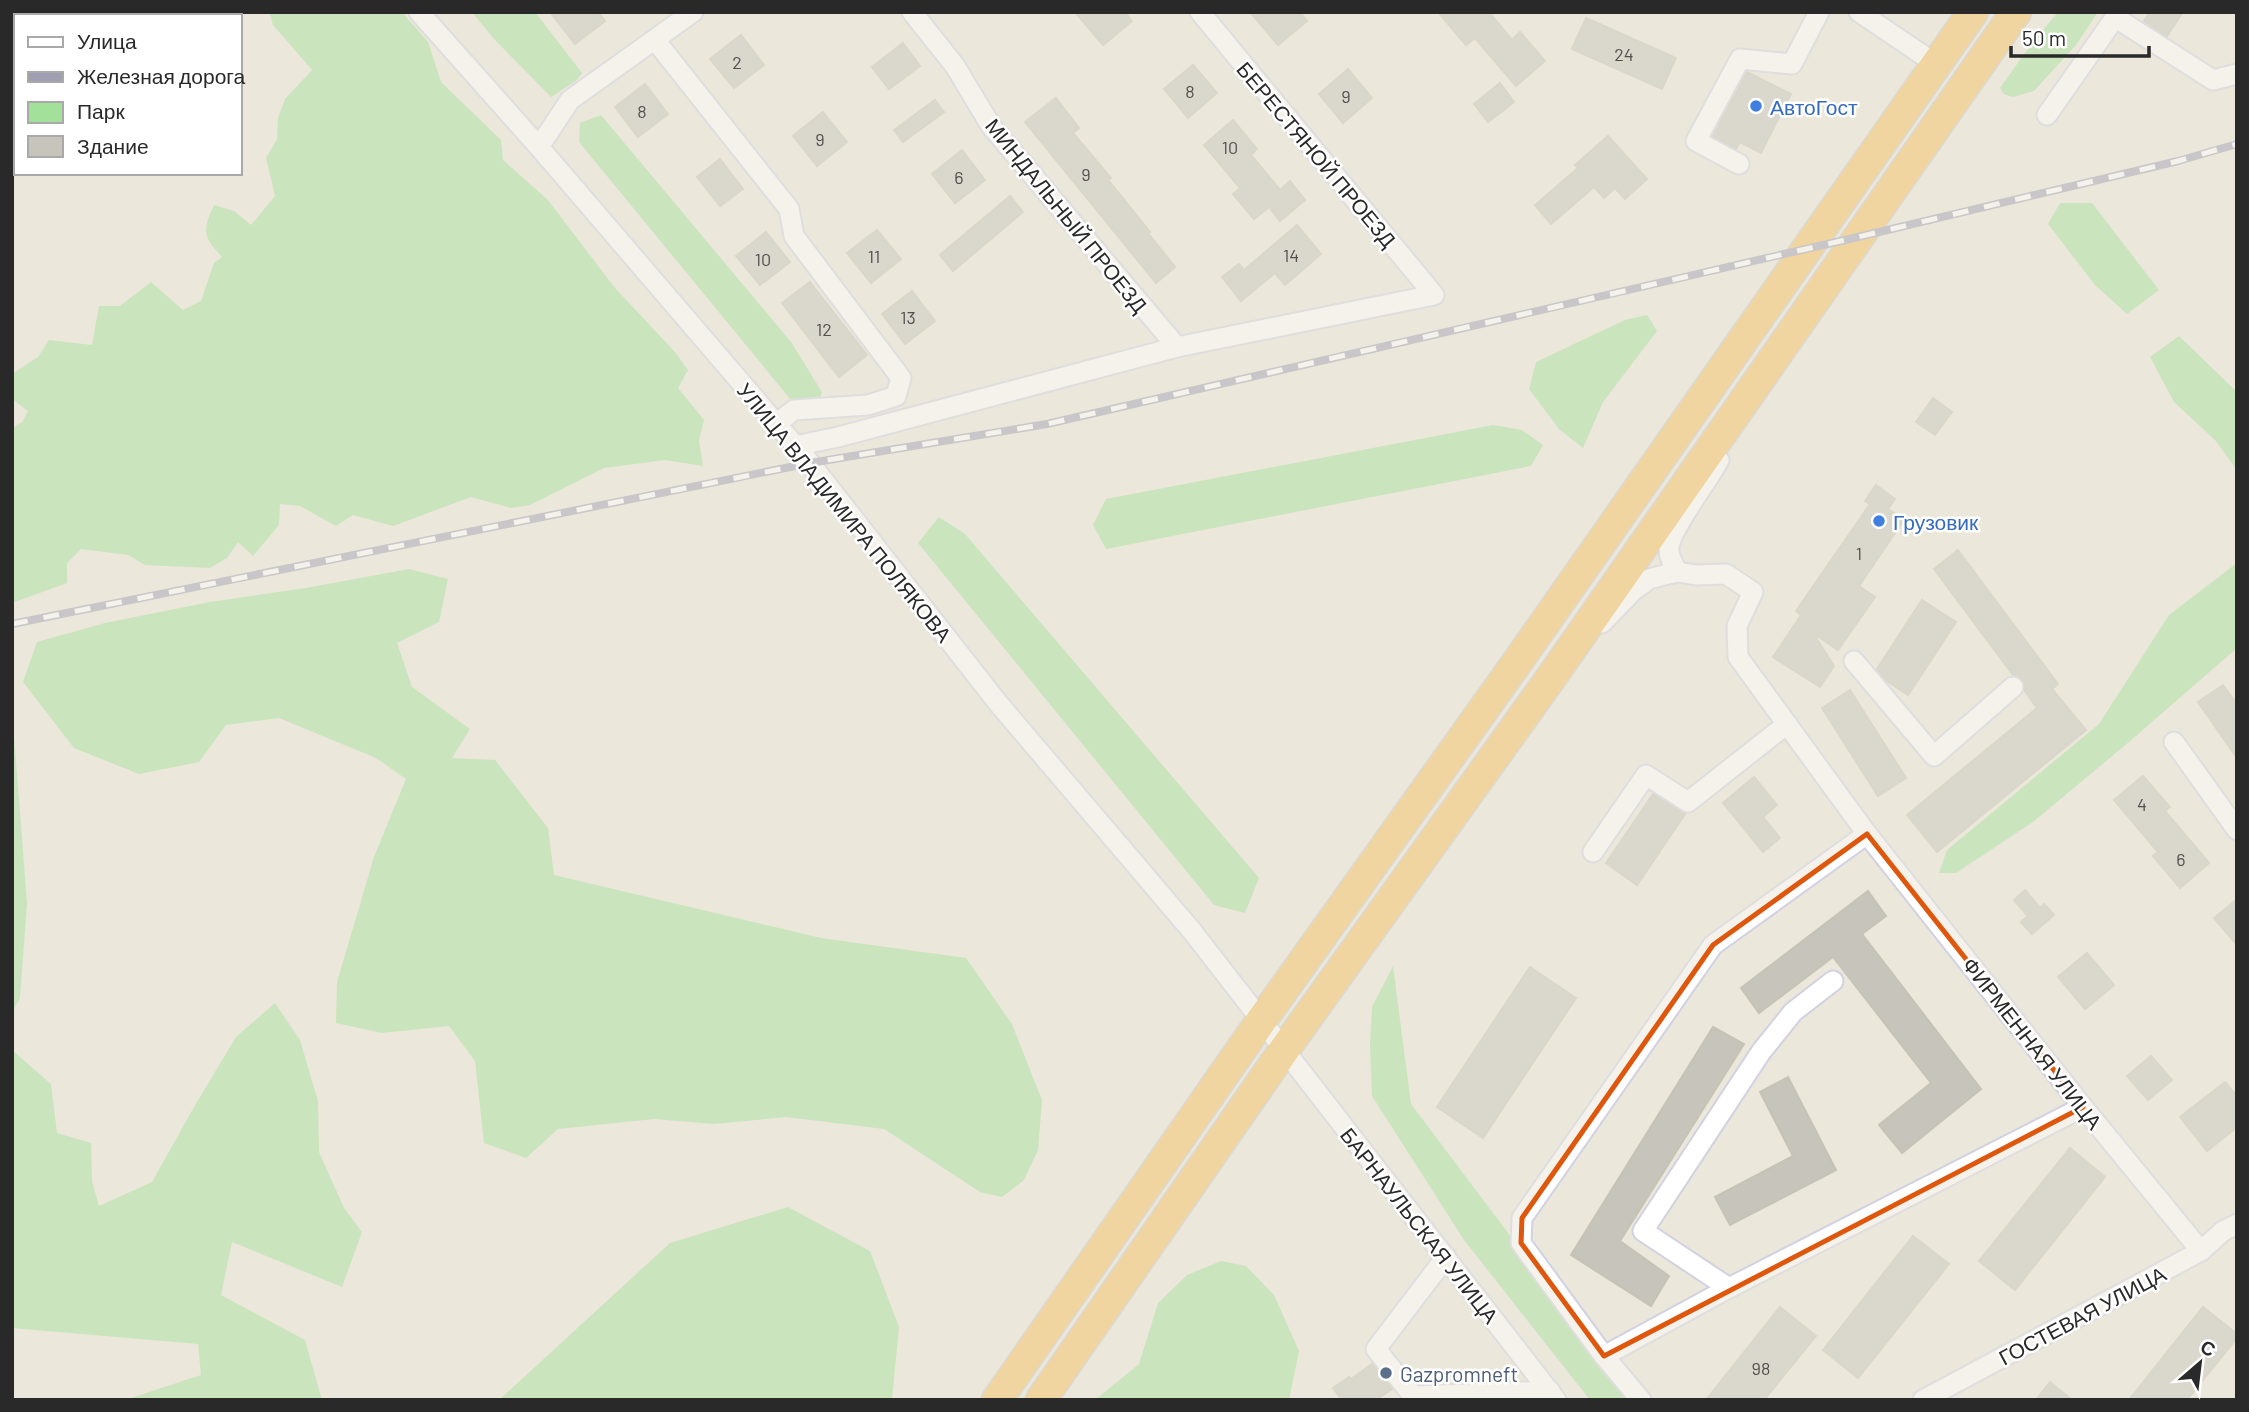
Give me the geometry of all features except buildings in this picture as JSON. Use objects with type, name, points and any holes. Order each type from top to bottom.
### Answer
[{"type":"highway","points":[[998,1400],[1261,1021],[1518,661],[1973,12]]},
{"type":"highway","points":[[1041,1400],[1284,1050],[1576,640],[2015,12]]},
{"type":"street","name":"УЛИЦА ВЛАДИМИРА ПОЛЯКОВА","points":[[419,12],[539,147],[795,446],[998,703],[1192,931],[1284,1050]]},
{"type":"street","points":[[539,147],[570,100],[655,40],[669,19],[693,12]]},
{"type":"street","name":"МИНДАЛЬНЫЙ ПРОЕЗД","points":[[912,12],[955,66],[991,126],[1177,347]]},
{"type":"street","name":"БЕРЕСТЯНОЙ ПРОЕЗД","points":[[1177,347],[1434,295],[1200,12]]},
{"type":"street","points":[[1739,164],[1696,141],[1740,59],[1792,64],[1819,12]]},
{"type":"street","points":[[1859,12],[1936,64]]},
{"type":"street","points":[[2046,115],[2118,15],[2213,80],[2237,74]]},
{"type":"street","points":[[655,40],[789,209],[794,236],[901,378],[896,396],[868,405],[794,410],[776,424]]},
{"type":"street","points":[[795,446],[1177,347]]},
{"type":"street","points":[[1576,640],[1605,621],[1634,590],[1649,579],[1678,572],[1671,559],[1669,546],[1718,463],[1744,400]]},
{"type":"street","name":"ФИРМЕННАЯ УЛИЦА","points":[[1678,572],[1696,575],[1726,574],[1753,592],[1737,626],[1738,657],[1867,834],[2201,1251]]},
{"type":"street","points":[[1854,661],[1934,755],[2013,687]]},
{"type":"street","points":[[1593,852],[1646,775],[1688,802],[1787,724]]},
{"type":"street","points":[[2174,742],[2237,830]]},
{"type":"street","points":[[1641,1400],[1604,1356],[1521,1243],[1522,1218],[1713,945],[1867,834]]},
{"type":"street","points":[[1729,1288],[1643,1231],[1761,1052],[1793,1012],[1833,981]]},
{"type":"street","name":"БАРНАУЛЬСКАЯ УЛИЦА","points":[[1284,1050],[1553,1395]]},
{"type":"street","points":[[1604,1356],[1729,1288],[2083,1107]]},
{"type":"street","name":"ГОСТЕВАЯ УЛИЦА","points":[[1923,1400],[2201,1251],[2223,1231],[2237,1224]]},
{"type":"street","points":[[1446,1257],[1376,1349],[1405,1387],[1412,1396],[1553,1395]]},
{"type":"highlighted area","points":[[1867,834],[2083,1107],[1604,1356],[1521,1243],[1522,1218],[1713,945]]},
{"type":"green space","points":[[269,12],[402,12],[428,42],[441,82],[501,140],[503,160],[548,200],[615,288],[675,352],[688,370],[678,388],[704,420],[699,440],[703,466],[665,460],[604,468],[530,505],[511,508],[471,497],[393,526],[353,515],[336,526],[300,506],[280,504],[279,525],[253,556],[238,542],[227,558],[210,568],[145,565],[128,555],[81,549],[67,563],[67,583],[12,603],[12,428],[22,422],[28,411],[12,399],[12,374],[38,357],[49,340],[92,345],[99,306],[120,306],[151,282],[183,310],[201,301],[214,263],[222,257],[206,233],[214,205],[234,211],[251,225],[275,196],[266,158],[277,139],[278,118],[285,99],[312,70],[273,25]]},
{"type":"green space","points":[[472,12],[535,12],[582,73],[577,80],[551,97],[494,39]]},
{"type":"green space","points":[[2058,12],[2098,12],[2076,45],[2034,91],[2013,97],[2004,94],[2000,88]]},
{"type":"green space","points":[[601,115],[791,342],[822,392],[817,407],[796,406],[579,142],[580,123]]},
{"type":"green space","points":[[2060,203],[2092,203],[2159,290],[2127,314],[2095,285],[2048,224]]},
{"type":"green space","points":[[1647,315],[1657,331],[1603,402],[1583,448],[1559,429],[1529,389],[1536,362],[1625,320]]},
{"type":"green space","points":[[2179,336],[2237,392],[2237,470],[2215,440],[2174,402],[2150,357]]},
{"type":"green space","points":[[1493,425],[1522,430],[1543,445],[1531,466],[1106,549],[1093,525],[1106,499]]},
{"type":"green space","points":[[939,517],[965,534],[1259,878],[1245,913],[1214,905],[918,543]]},
{"type":"green space","points":[[2237,563],[2237,648],[2033,822],[1956,873],[1939,873],[1947,850],[2099,724],[2169,615]]},
{"type":"green space","points":[[409,569],[448,579],[439,622],[397,643],[412,687],[470,729],[452,758],[495,760],[548,828],[554,875],[821,938],[966,958],[1012,1024],[1042,1100],[1038,1150],[1024,1180],[1002,1197],[980,1192],[884,1129],[786,1117],[714,1124],[654,1119],[558,1129],[526,1158],[484,1143],[475,1061],[449,1026],[382,1033],[336,1023],[337,982],[374,857],[406,779],[376,758],[279,718],[226,725],[199,762],[139,774],[74,748],[23,682],[37,642],[105,623],[210,602]]},
{"type":"green space","points":[[12,709],[27,903],[20,998],[12,1013]]},
{"type":"green space","points":[[1393,966],[1411,1104],[1634,1400],[1590,1400],[1464,1240],[1372,1096],[1372,1007]]},
{"type":"green space","points":[[275,1003],[300,1040],[318,1101],[319,1152],[344,1208],[362,1232],[342,1287],[232,1242],[221,1295],[305,1340],[322,1400],[125,1400],[201,1375],[198,1344],[12,1328],[12,1050],[51,1084],[57,1133],[91,1143],[92,1181],[99,1206],[152,1182],[236,1037]]},
{"type":"green space","points":[[788,1207],[870,1251],[899,1327],[892,1400],[499,1400],[670,1243]]},
{"type":"green space","points":[[1221,1261],[1246,1266],[1274,1295],[1299,1351],[1289,1400],[1095,1400],[1139,1364],[1158,1303],[1187,1275]]},
{"type":"railway","points":[[12,624],[810,463],[1047,424],[1858,237],[2178,161],[2237,144]]},
{"type":"place","name":"АвтоГост","points":[[1756,106]]},
{"type":"place","name":"Грузовик","points":[[1879,521]]},
{"type":"place","name":"Gazpromneft","points":[[1386,1373]]}]
